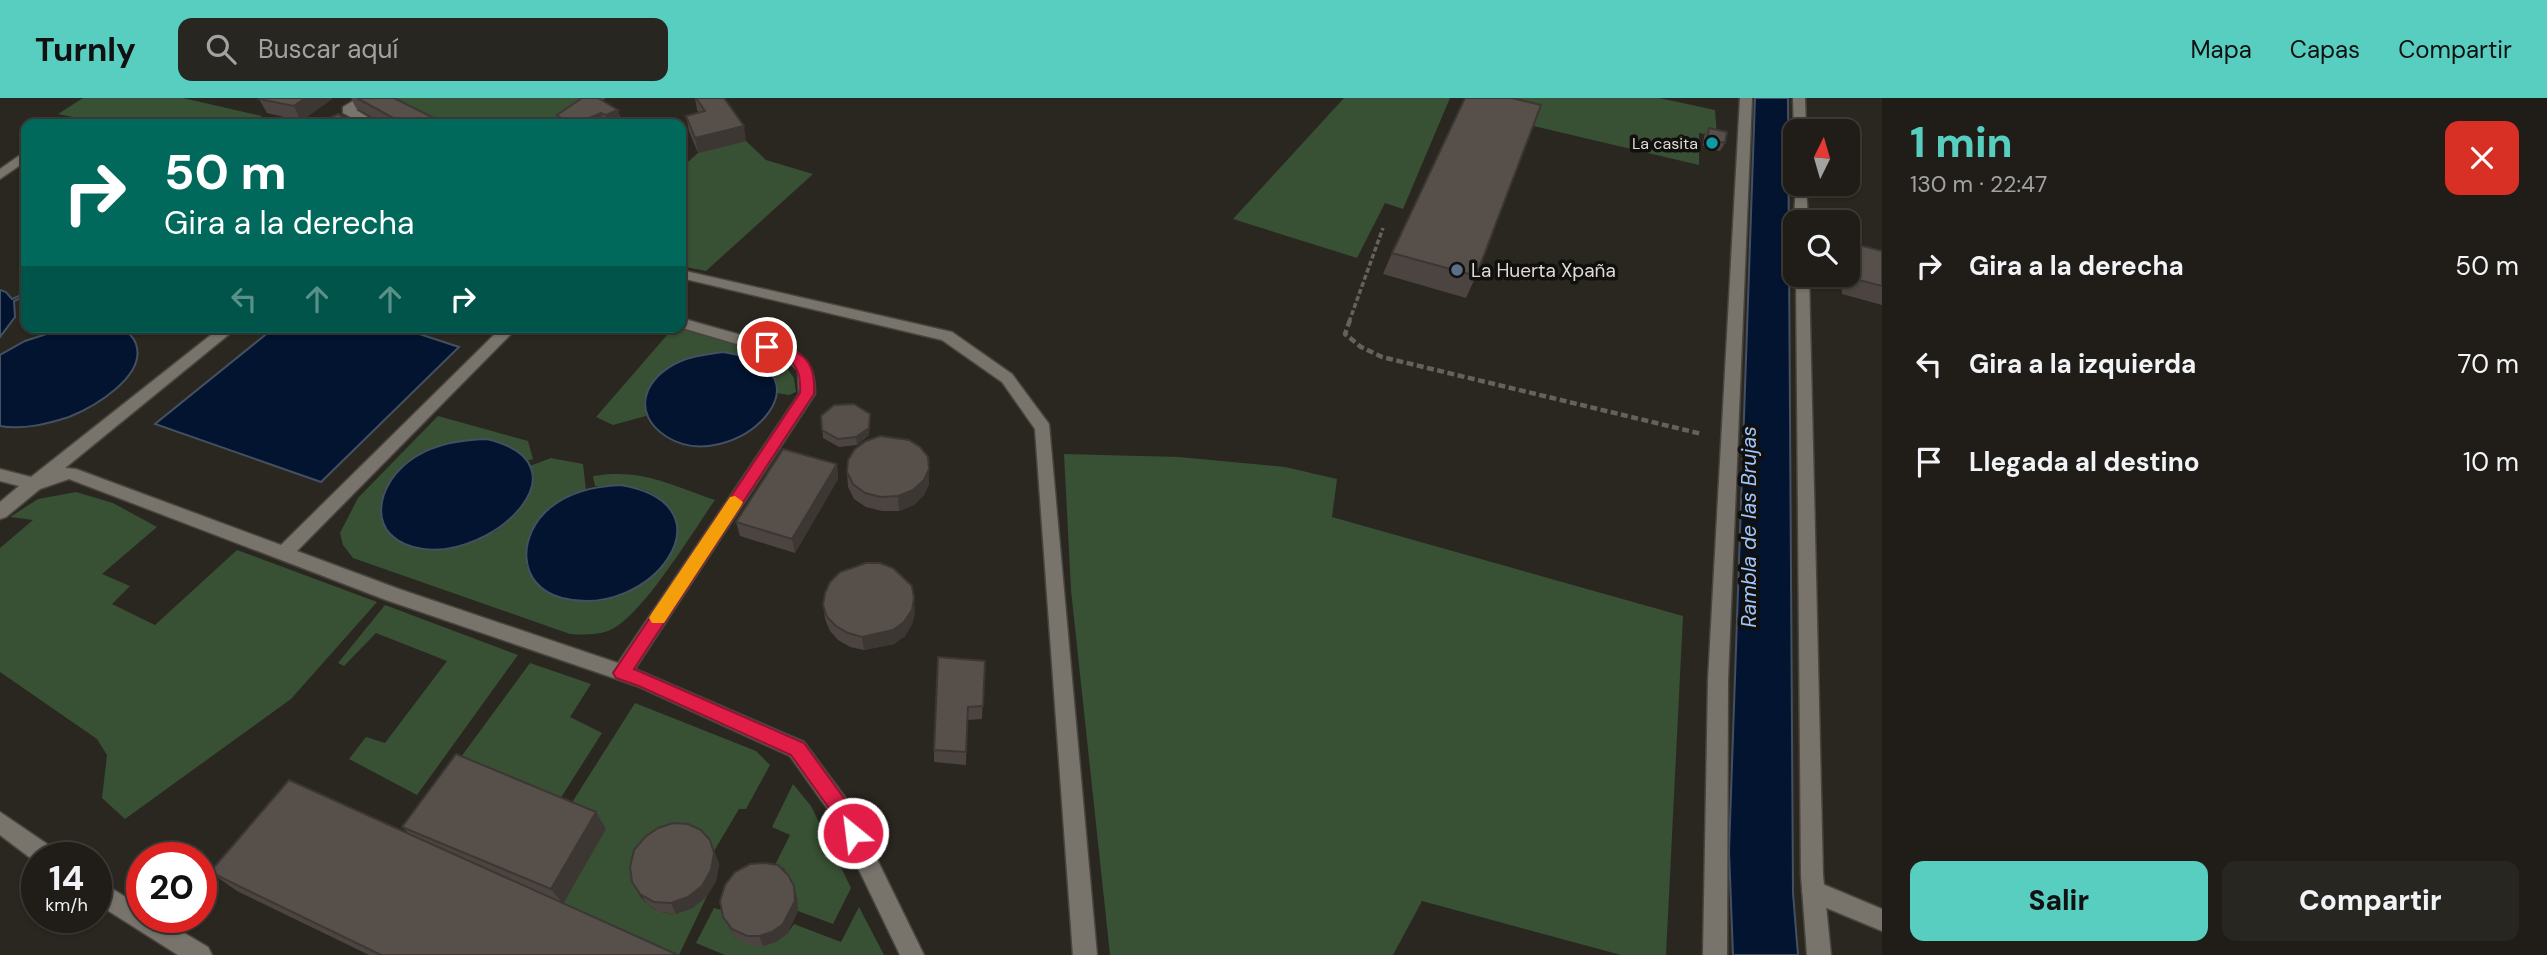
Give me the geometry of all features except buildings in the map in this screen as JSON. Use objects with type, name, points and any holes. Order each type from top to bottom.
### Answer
[{"type":"street","points":[[364,119],[347,110],[366,98]]},
{"type":"street","points":[[1715,955],[1718,680],[1746,98]]},
{"type":"street","points":[[1799,98],[1800,119]]},
{"type":"street","points":[[0,175],[21,159]]},
{"type":"street","points":[[686,275],[947,335],[1007,377],[1043,428],[1085,955]]},
{"type":"street","points":[[1802,287],[1814,891],[1819,955]]},
{"type":"street","points":[[622,673],[807,394],[808,377],[804,365],[789,354],[686,324]]},
{"type":"street","points":[[0,512],[223,333]]},
{"type":"street","points":[[284,553],[506,333]]},
{"type":"street","points":[[0,475],[34,484],[70,473],[516,639],[643,680],[797,749],[842,811],[912,955]]},
{"type":"street","points":[[0,822],[27,842]]},
{"type":"street","points":[[1814,891],[1882,920]]},
{"type":"street","points":[[112,900],[200,955]]},
{"type":"path","points":[[1383,228],[1345,334],[1362,347],[1382,357],[1730,441]]},
{"type":"green space","points":[[83,98],[183,98],[262,116],[258,119],[82,119],[58,114]]},
{"type":"green space","points":[[378,98],[606,98],[574,119],[418,119]]},
{"type":"green space","points":[[1344,98],[1450,98],[1403,209],[1385,203],[1357,258],[1233,219]]},
{"type":"green space","points":[[1465,98],[1659,98],[1715,110],[1717,136],[1699,133],[1699,165],[1461,109]]},
{"type":"green space","points":[[746,141],[766,160],[813,174],[706,271],[686,267],[686,164],[698,153]]},
{"type":"green space","points":[[686,330],[779,357],[794,378],[796,392],[789,395],[776,393],[777,386],[644,400],[646,416],[613,425],[596,417],[669,333],[686,333]]},
{"type":"green space","points":[[438,416],[528,441],[533,459],[526,461],[521,453],[414,458],[395,474],[383,493],[495,532],[523,504],[530,488],[530,466],[551,458],[583,464],[586,490],[571,494],[526,565],[540,585],[557,596],[577,601],[602,601],[677,528],[665,503],[656,496],[635,487],[595,486],[593,476],[641,476],[715,500],[636,610],[608,631],[585,635],[570,634],[353,558],[343,545],[340,533],[358,498]]},
{"type":"green space","points":[[1064,454],[1179,457],[1285,467],[1337,479],[1332,517],[1683,616],[1666,955],[1621,955],[1422,901],[1393,955],[1110,955],[1071,590]]},
{"type":"green space","points":[[76,492],[113,503],[157,527],[102,574],[130,586],[112,604],[155,625],[237,550],[377,602],[291,699],[125,819],[102,798],[107,755],[97,739],[0,672],[0,548],[33,520],[10,517],[38,499]]},
{"type":"green space","points":[[385,605],[518,655],[417,795],[349,759],[366,737],[385,743],[447,661],[376,633],[344,666],[338,663]]},
{"type":"green space","points":[[530,663],[591,684],[570,717],[602,733],[555,807],[455,765]]},
{"type":"green space","points":[[635,703],[756,751],[770,765],[746,809],[739,809],[714,851],[706,842],[638,893],[654,909],[671,913],[689,908],[707,896],[679,955],[650,955],[563,904],[566,812]]},
{"type":"green space","points":[[793,784],[811,806],[851,888],[833,924],[798,911],[781,876],[785,869],[775,865],[790,835],[772,827]]},
{"type":"green space","points":[[859,907],[884,955],[725,955],[696,943],[714,908],[725,911],[728,927],[737,939],[787,934],[794,924],[841,942]]},
{"type":"water","name":"Rambla de las Brujas","points":[[1755,98],[1788,98],[1788,119],[1783,119],[1783,196],[1789,196],[1789,210],[1783,210],[1783,287],[1789,287],[1793,893],[1798,955],[1733,955],[1729,851]]},
{"type":"water","points":[[0,290],[12,299],[21,295],[21,298],[14,301],[15,317],[0,337]]},
{"type":"water","points":[[50,333],[127,333],[136,344],[137,356],[134,368],[126,379],[92,406],[69,417],[35,426],[0,426],[0,355],[25,341]]},
{"type":"water","points":[[268,333],[416,333],[459,347],[321,482],[155,424]]},
{"type":"water","points":[[723,352],[758,363],[775,379],[776,398],[765,417],[746,433],[721,444],[693,446],[667,437],[648,417],[645,406],[651,385],[658,376],[681,361]]},
{"type":"water","points":[[487,439],[517,452],[531,469],[531,488],[521,508],[502,525],[477,540],[450,548],[423,549],[404,544],[391,534],[383,523],[381,509],[384,495],[401,468],[415,457],[441,445]]},
{"type":"water","points":[[621,485],[655,497],[673,514],[677,536],[668,558],[650,578],[625,593],[595,601],[562,598],[547,592],[536,583],[526,558],[527,544],[540,518],[551,507],[575,493]]},
{"type":"slow traffic","points":[[658,618],[735,502]]},
{"type":"place","name":"La casita","points":[[1712,143]]},
{"type":"place","name":"La Huerta Xpaña","points":[[1457,270]]},
{"type":"route","points":[[767,347],[789,354],[804,365],[808,377],[807,394],[622,673],[797,749],[842,811],[853,833]]}]
